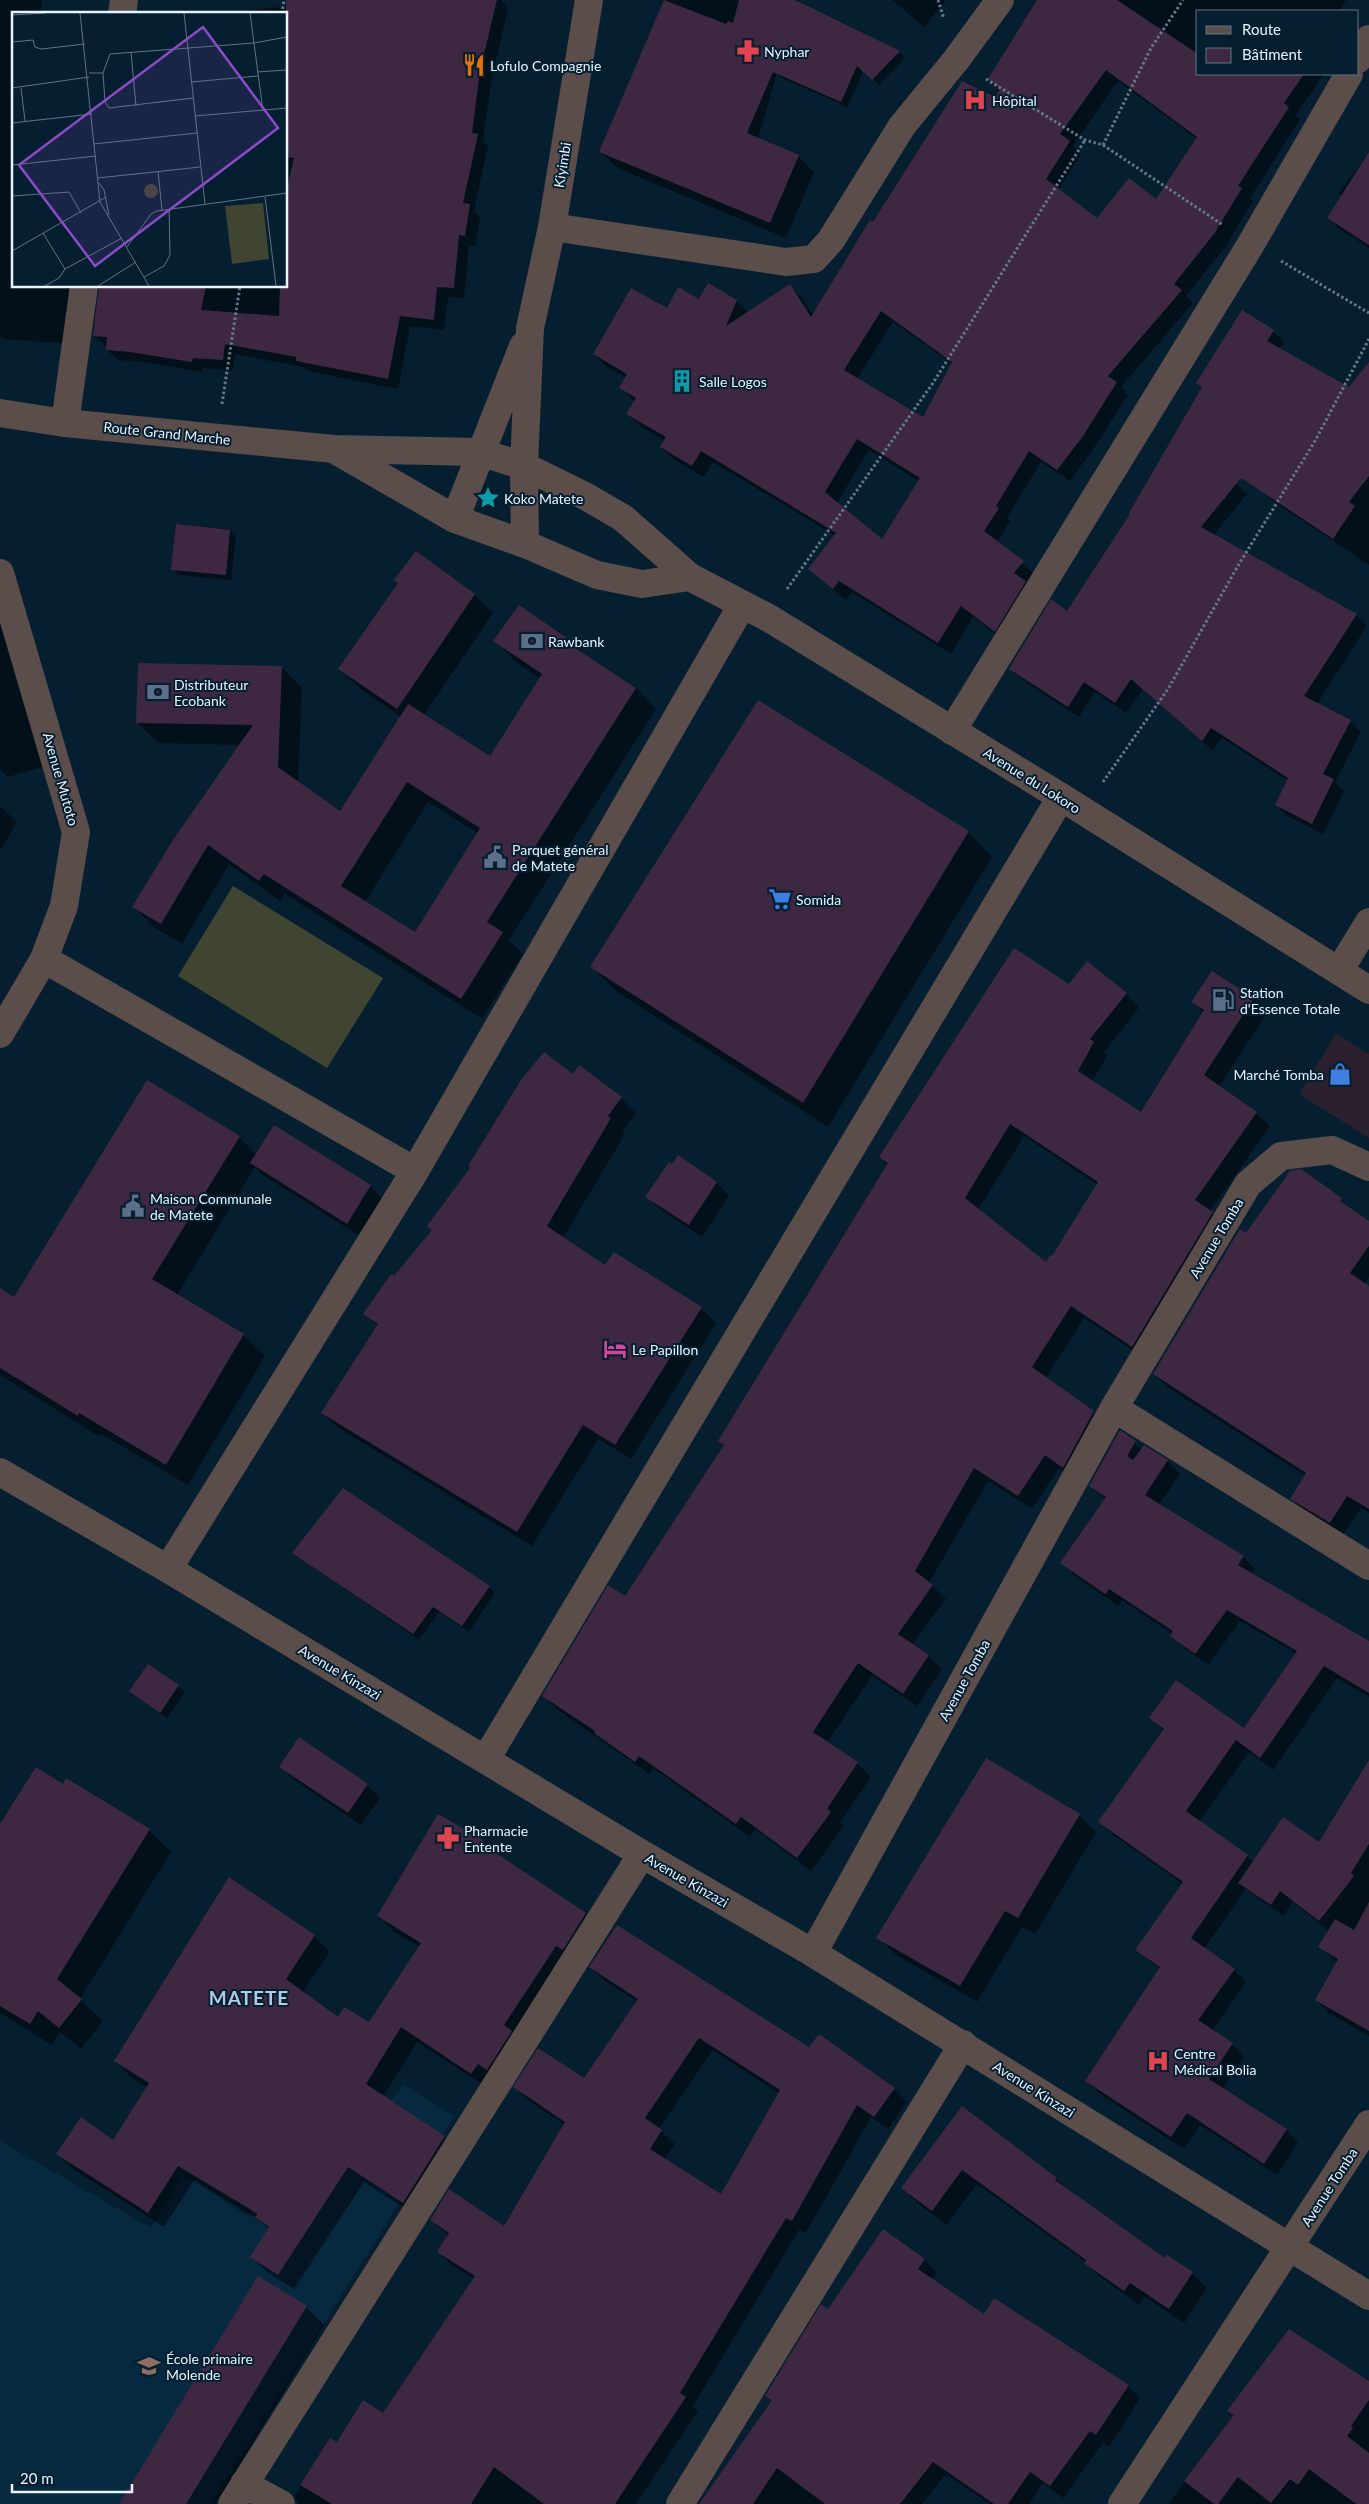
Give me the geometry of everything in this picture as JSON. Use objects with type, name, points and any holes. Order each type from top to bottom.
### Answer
[{"type":"street","name":"Kiyimbi","points":[[525,544],[524,466],[530,328],[552,227],[588,0]]},
{"type":"street","points":[[552,227],[786,262],[814,259],[831,240],[902,126],[956,60],[1000,0]]},
{"type":"street","points":[[1359,57],[1369,39]]},
{"type":"street","points":[[952,731],[1251,244],[1348,75]]},
{"type":"street","points":[[65,423],[84,288]]},
{"type":"street","name":"Kiyimbi","points":[[455,519],[479,452],[530,328]]},
{"type":"street","name":"Route Grand Marche","points":[[0,413],[65,423],[334,449],[479,452],[524,466]]},
{"type":"street","name":"Route Grand Marche","points":[[334,449],[455,519],[525,544]]},
{"type":"street","name":"Avenue du Lokoro","points":[[524,466],[585,496],[623,518],[690,577],[767,617],[1072,804],[1369,990]]},
{"type":"street","points":[[525,544],[597,574],[622,582],[642,584],[690,577]]},
{"type":"street","name":"Avenue Mutoto","points":[[0,573],[76,832],[64,906],[44,959],[2,1024]]},
{"type":"street","points":[[168,1569],[415,1171],[742,605]]},
{"type":"street","points":[[486,1759],[1072,804]]},
{"type":"street","points":[[1339,971],[1369,922]]},
{"type":"street","points":[[44,959],[415,1171]]},
{"type":"street","name":"Avenue Tomba","points":[[813,1953],[1114,1408],[1248,1184],[1281,1156],[1332,1150],[1369,1167]]},
{"type":"street","points":[[1114,1408],[1369,1566]]},
{"type":"street","name":"Avenue Kinzazi","points":[[0,1472],[168,1569],[642,1854],[813,1953],[963,2044],[1289,2249],[1369,2296]]},
{"type":"street","points":[[281,2504],[238,2494],[642,1854]]},
{"type":"street","points":[[680,2504],[963,2044]]},
{"type":"street","name":"Avenue Tomba","points":[[1122,2504],[1369,2124]]},
{"type":"path","points":[[938,0],[956,60],[1085,140],[1103,145],[1251,244],[1369,313]]},
{"type":"path","points":[[1103,145],[1151,48],[1183,0]]},
{"type":"path","points":[[767,617],[933,383],[1085,140]]},
{"type":"path","points":[[217,439],[240,288]]},
{"type":"path","points":[[1072,804],[1168,689],[1239,564],[1315,441],[1369,339]]},
{"type":"shaded area","name":"Marché Tomba","points":[[1336,1034],[1369,1054],[1369,1138],[1299,1094]]},
{"type":"shaded area","name":"École primaire Molende","points":[[337,2074],[388,2105],[404,2084],[454,2116],[210,2504],[0,2504],[0,2141],[151,2228],[183,2174],[248,2217]]},
{"type":"green space","points":[[233,886],[383,978],[327,1068],[178,976]]},
{"type":"building","points":[[286,0],[497,0],[480,71],[472,133],[478,134],[463,203],[470,204],[465,236],[459,235],[454,288],[437,287],[434,320],[400,316],[388,379],[296,361],[296,357],[225,344],[223,360],[193,358],[192,362],[106,350],[107,337],[93,336],[99,288],[206,288],[201,310],[279,316],[280,288],[288,288],[288,184],[294,158],[288,157],[288,12],[286,12]]},
{"type":"building","points":[[664,0],[726,24],[728,21],[733,23],[739,0],[795,0],[900,51],[872,80],[857,66],[841,102],[773,72],[747,133],[799,155],[770,223],[599,152]]},
{"type":"building","points":[[1037,0],[1117,0],[1196,53],[1196,75],[1303,75],[1284,103],[1289,107],[1238,186],[1242,188],[1214,234],[1174,284],[1182,290],[1108,376],[1117,382],[1083,436],[1057,470],[1029,451],[996,506],[999,508],[984,531],[1024,561],[1014,573],[1026,581],[995,632],[961,606],[938,643],[839,581],[833,589],[808,569],[836,533],[701,451],[692,466],[660,447],[666,437],[626,414],[636,398],[619,388],[627,374],[593,354],[631,288],[667,308],[678,287],[699,299],[708,283],[737,300],[726,326],[790,284],[811,317],[870,220],[873,222],[962,81],[995,97],[1000,89],[988,79]],"holes":[[[1106,70],[1197,137],[1156,199],[1129,178],[1097,218],[1046,179],[1070,141],[1060,134]],[[881,311],[952,362],[923,417],[844,370]],[[857,439],[920,478],[882,539],[825,492]]]},
{"type":"building","points":[[1369,152],[1369,245],[1327,218]]},
{"type":"building","points":[[1242,310],[1274,330],[1267,341],[1349,387],[1369,362],[1369,476],[1349,502],[1355,506],[1333,539],[1241,478],[1201,527],[1357,614],[1304,696],[1351,720],[1323,774],[1334,779],[1312,824],[1275,805],[1288,778],[1211,728],[1202,741],[1131,679],[1115,703],[1084,682],[1068,707],[1009,669],[1051,599],[1067,611],[1130,514],[1202,387],[1196,383]]},
{"type":"building","points":[[176,524],[230,530],[226,575],[171,570]]},
{"type":"building","points":[[416,551],[475,594],[397,709],[338,669],[398,583],[394,580]]},
{"type":"building","points":[[519,605],[571,641],[569,644],[636,688],[487,922],[503,932],[461,999],[264,874],[259,881],[208,845],[161,924],[132,907],[173,840],[253,725],[136,723],[138,663],[282,666],[278,767],[340,811],[408,704],[490,756],[542,674],[493,641]],"holes":[[[407,782],[480,828],[415,932],[341,886]]]},
{"type":"building","name":"Somida","points":[[758,700],[969,831],[803,1103],[590,967]]},
{"type":"building","points":[[1014,948],[1069,984],[1087,961],[1127,993],[1090,1039],[1094,1042],[1078,1071],[1141,1112],[1204,1010],[1191,1002],[1212,971],[1254,998],[1204,1075],[1257,1112],[1195,1200],[1213,1212],[1132,1347],[1071,1306],[1032,1367],[1094,1411],[1063,1468],[1045,1455],[1018,1496],[974,1468],[915,1571],[933,1585],[898,1634],[929,1655],[903,1694],[858,1663],[813,1732],[858,1762],[827,1809],[831,1812],[797,1858],[741,1817],[736,1824],[639,1756],[635,1762],[594,1733],[595,1731],[542,1696],[608,1585],[625,1596],[724,1445],[718,1441],[888,1163],[879,1157]],"holes":[[[1010,1124],[1098,1182],[1052,1256],[1050,1255],[1046,1262],[965,1198]]]},
{"type":"building","points":[[544,1052],[573,1074],[579,1065],[622,1097],[608,1116],[611,1118],[547,1226],[605,1265],[614,1252],[702,1307],[615,1445],[583,1425],[517,1532],[321,1413],[378,1324],[363,1314],[391,1274],[394,1276],[432,1230],[427,1226],[470,1168],[468,1166],[521,1080]]},
{"type":"building","points":[[147,1080],[240,1136],[152,1279],[244,1334],[166,1465],[79,1413],[78,1416],[0,1368],[0,1288],[14,1297]]},
{"type":"building","points":[[274,1125],[371,1185],[347,1224],[250,1163]]},
{"type":"building","points":[[678,1155],[717,1182],[689,1225],[645,1197],[669,1162],[672,1164]]},
{"type":"building","points":[[1301,1169],[1342,1198],[1340,1201],[1369,1221],[1369,1246],[1350,1273],[1369,1286],[1369,1509],[1347,1496],[1330,1523],[1290,1499],[1306,1473],[1153,1374],[1240,1229],[1246,1233],[1290,1171]]},
{"type":"building","points":[[1120,1430],[1136,1441],[1127,1456],[1133,1460],[1144,1445],[1168,1460],[1145,1495],[1244,1556],[1238,1565],[1369,1641],[1369,1693],[1324,1666],[1260,1758],[1236,1740],[1186,1811],[1248,1855],[1191,1938],[1235,1969],[1198,2020],[1233,2043],[1209,2079],[1287,2129],[1264,2164],[1187,2113],[1171,2137],[1085,2081],[1160,1967],[1135,1950],[1183,1882],[1098,1822],[1164,1729],[1149,1718],[1176,1680],[1244,1728],[1297,1651],[1227,1610],[1195,1654],[1170,1636],[1173,1631],[1109,1589],[1105,1594],[1060,1563],[1106,1497],[1089,1486]]},
{"type":"building","points":[[343,1488],[490,1586],[462,1626],[433,1607],[413,1634],[292,1553]]},
{"type":"building","points":[[148,1664],[179,1685],[160,1713],[129,1691]]},
{"type":"building","points":[[299,1737],[368,1784],[348,1813],[279,1767]]},
{"type":"building","points":[[986,1758],[1080,1814],[1018,1918],[1005,1911],[960,1986],[876,1938]]},
{"type":"building","points":[[1369,1760],[1369,1844],[1351,1873],[1354,1876],[1319,1921],[1280,1891],[1271,1905],[1238,1883],[1283,1817],[1319,1842]]},
{"type":"building","points":[[36,1767],[63,1784],[66,1778],[150,1829],[57,1979],[82,1999],[59,2028],[38,2011],[30,2024],[0,2006],[0,1824]]},
{"type":"building","points":[[438,1814],[484,1841],[482,1844],[586,1913],[563,1950],[556,1946],[504,2025],[512,2031],[487,2070],[478,2064],[471,2074],[401,2027],[366,2084],[445,2136],[403,2203],[348,2167],[278,2275],[250,2257],[269,2227],[255,2217],[258,2214],[178,2166],[148,2213],[56,2154],[81,2117],[113,2140],[149,2083],[114,2061],[229,1877],[315,1935],[286,1979],[338,2017],[344,2007],[369,2022],[421,1943],[377,1916]]},
{"type":"building","points":[[1369,1902],[1369,2031],[1315,2000],[1338,1959],[1318,1947],[1335,1919],[1354,1930]]},
{"type":"building","points":[[617,1925],[809,2047],[819,2034],[895,2088],[874,2117],[857,2105],[792,2221],[786,2218],[680,2393],[686,2397],[615,2504],[544,2504],[494,2467],[471,2504],[332,2504],[300,2485],[330,2438],[337,2442],[363,2400],[383,2413],[475,2276],[437,2252],[449,2233],[430,2220],[449,2189],[504,2226],[565,2122],[513,2087],[538,2048],[584,2078],[638,1999],[589,1967]],"holes":[[[699,2038],[780,2090],[721,2194],[650,2149],[662,2130],[645,2118]]]},
{"type":"building","points":[[962,2106],[1057,2178],[1055,2180],[1165,2258],[1167,2255],[1193,2272],[1169,2309],[1130,2283],[1124,2291],[1084,2263],[1086,2260],[962,2170],[932,2211],[901,2188]]},
{"type":"building","points":[[883,2229],[925,2259],[918,2269],[984,2314],[994,2298],[1129,2385],[1096,2435],[1090,2431],[1050,2486],[1030,2472],[1008,2504],[994,2504],[933,2462],[900,2504],[825,2504],[777,2468],[753,2504],[699,2504],[772,2400],[765,2396],[821,2304],[828,2309]]},
{"type":"building","points":[[258,2276],[307,2306],[186,2504],[119,2504]]},
{"type":"building","points":[[1289,2329],[1369,2381],[1369,2400],[1351,2426],[1353,2428],[1347,2436],[1369,2453],[1369,2504],[1356,2504],[1309,2469],[1298,2485],[1290,2479],[1271,2503],[1238,2477],[1218,2504],[1214,2504],[1184,2481],[1234,2415],[1227,2411]]},
{"type":"place","name":"Nyphar","points":[[748,51]]},
{"type":"place","name":"Lofulo Compagnie","points":[[474,65]]},
{"type":"place","name":"Hôpital","points":[[975,100]]},
{"type":"place","name":"Salle Logos","points":[[682,381]]},
{"type":"place","name":"Koko Matete","points":[[488,498]]},
{"type":"place","name":"Rawbank","points":[[532,641]]},
{"type":"place","name":"Distributeur Ecobank","points":[[158,692]]},
{"type":"place","name":"Parquet général de Matete","points":[[495,857]]},
{"type":"place","name":"Somida","points":[[780,899]]},
{"type":"place","name":"Station d'Essence Totale","points":[[1223,1000]]},
{"type":"place","name":"Marché Tomba","points":[[1340,1074]]},
{"type":"place","name":"Maison Communale de Matete","points":[[133,1206]]},
{"type":"place","name":"Le Papillon","points":[[615,1349]]},
{"type":"place","name":"Pharmacie Entente","points":[[448,1838]]},
{"type":"place","name":"Centre Médical Bolia","points":[[1158,2061]]},
{"type":"place","name":"École primaire Molende","points":[[149,2366]]},
{"type":"district","name":"MATETE","points":[[249,1997]]}]
